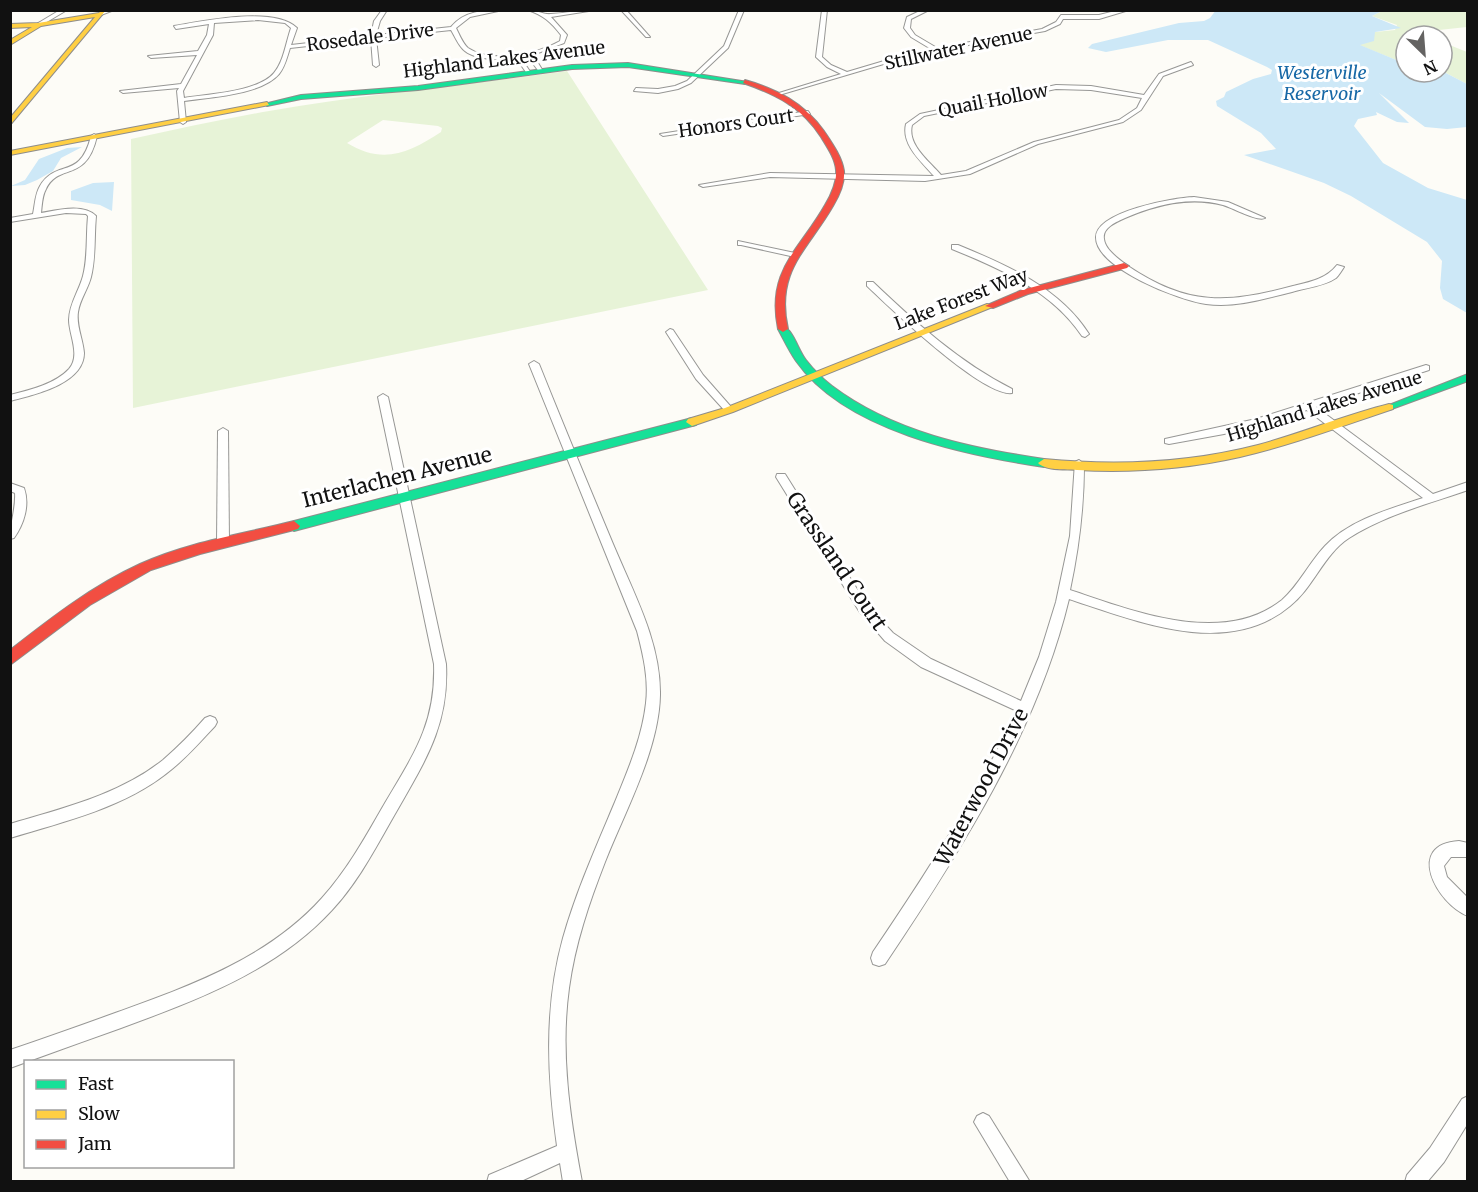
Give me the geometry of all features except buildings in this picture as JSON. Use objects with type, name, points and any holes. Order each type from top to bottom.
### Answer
[{"type":"street","points":[[10,43],[65,10]]},
{"type":"street","points":[[376,65],[372,51],[378,18],[385,10]]},
{"type":"street","points":[[501,10],[469,16],[456,23],[453,28],[462,46],[470,52],[491,56],[517,56],[551,48],[564,40],[564,35],[549,16]]},
{"type":"street","points":[[530,10],[549,16],[593,10]]},
{"type":"street","points":[[623,10],[648,36]]},
{"type":"street","points":[[636,90],[669,90],[686,84],[699,74],[730,41],[742,10]]},
{"type":"street","points":[[825,10],[819,57],[829,66],[846,74]]},
{"type":"street","points":[[927,10],[909,18],[906,28],[913,36],[935,49]]},
{"type":"street","points":[[1056,10],[1061,17],[1099,17],[1126,10]]},
{"type":"street","points":[[10,26],[38,25],[106,12]]},
{"type":"street","points":[[10,123],[106,12]]},
{"type":"street","name":"Stillwater Avenue","points":[[781,94],[935,49],[1043,30],[1058,23],[1061,17]]},
{"type":"street","points":[[176,27],[262,18],[285,21],[291,23],[294,28],[278,72],[266,81],[241,90],[181,100]]},
{"type":"street","points":[[183,122],[182,86],[210,34],[212,23]]},
{"type":"street","name":"Rosedale Drive","points":[[288,47],[453,28]]},
{"type":"street","points":[[151,56],[200,53]]},
{"type":"street","points":[[529,54],[534,72]]},
{"type":"street","points":[[517,56],[534,72]]},
{"type":"street","points":[[703,185],[770,175],[940,178],[981,169],[1023,148],[1116,123],[1139,109],[1161,75],[1191,64]]},
{"type":"street","name":"Highland Lakes Avenue","points":[[10,151],[183,122],[301,97],[418,88],[580,66],[621,65],[699,74],[747,82],[781,94],[808,113],[835,155],[840,176],[835,197],[782,277],[778,290],[779,316],[790,345],[826,386],[865,411],[921,436],[1001,456],[1079,464],[1133,466],[1202,460],[1234,454],[1332,425],[1410,400],[1467,377]]},
{"type":"street","points":[[123,91],[182,86]]},
{"type":"street","name":"Quail Hollow","points":[[940,178],[911,144],[906,133],[909,124],[922,115],[1056,87],[1091,88],[1145,97]]},
{"type":"street","name":"Honors Court","points":[[663,134],[808,113]]},
{"type":"street","points":[[37,215],[45,184],[83,164],[92,153],[94,136]]},
{"type":"street","points":[[1261,218],[1233,206],[1203,200],[1173,199],[1156,203],[1113,221],[1103,229],[1100,239],[1102,245],[1124,266],[1154,286],[1198,301],[1224,304],[1245,302],[1324,280],[1337,272],[1340,267]]},
{"type":"street","points":[[10,220],[79,210],[88,212],[92,216],[87,277],[74,308],[72,322],[79,355],[78,364],[49,387],[10,398]]},
{"type":"street","points":[[741,243],[795,255]]},
{"type":"street","points":[[955,247],[1003,267],[1039,288],[1066,309],[1085,334]]},
{"type":"street","name":"Lake Forest Way","points":[[814,375],[1039,288],[1124,266]]},
{"type":"street","points":[[870,284],[924,332],[972,370],[1009,391]]},
{"type":"street","points":[[670,332],[699,377],[729,410]]},
{"type":"street","points":[[534,364],[642,631],[649,652],[653,700],[643,748],[585,894],[565,963],[558,1012],[557,1056],[559,1102],[573,1182]]},
{"type":"street","points":[[1169,441],[1214,434],[1426,368]]},
{"type":"street","name":"Interlachen Avenue","points":[[10,659],[69,610],[116,580],[169,558],[672,429],[729,410],[814,375]]},
{"type":"street","points":[[10,1059],[215,984],[274,951],[303,928],[348,878],[426,746],[440,705],[442,684],[440,664],[406,496],[383,397]]},
{"type":"street","points":[[1308,406],[1432,499]]},
{"type":"street","points":[[223,431],[223,543]]},
{"type":"street","name":"Waterwood Drive","points":[[879,958],[966,824],[1000,762],[1024,708],[1055,627],[1064,593],[1078,513],[1079,464]]},
{"type":"street","name":"Grassland Court","points":[[781,477],[863,608],[889,637],[926,663],[1024,708]]},
{"type":"street","points":[[1064,593],[1174,625],[1216,628],[1247,623],[1269,615],[1287,603],[1330,548],[1346,534],[1467,486]]},
{"type":"street","points":[[10,487],[20,491],[22,508],[16,529],[10,535]]},
{"type":"street","points":[[10,831],[103,803],[126,793],[171,764],[210,722]]},
{"type":"street","points":[[1467,850],[1449,849],[1440,854],[1437,863],[1438,875],[1445,888],[1467,908]]},
{"type":"street","points":[[1414,1182],[1437,1155],[1467,1105]]},
{"type":"street","points":[[983,1122],[1021,1182]]},
{"type":"street","points":[[496,1182],[567,1151]]},
{"type":"green space","points":[[1382,11],[1467,11],[1467,27],[1454,28],[1454,24],[1394,24],[1372,16]]},
{"type":"green space","points":[[1394,30],[1394,59],[1359,45],[1375,32]]},
{"type":"green space","points":[[1454,47],[1467,52],[1467,84],[1454,77]]},
{"type":"green space","points":[[567,71],[708,290],[133,408],[131,139],[234,117],[306,105]],"holes":[[[383,120],[442,128],[441,132],[418,146],[396,154],[372,154],[347,143]]]},
{"type":"water","name":"Westerville Reservoir","points":[[1216,10],[1382,11],[1372,16],[1394,25],[1394,29],[1375,32],[1374,41],[1360,45],[1394,59],[1394,84],[1454,84],[1454,77],[1467,84],[1467,127],[1447,129],[1425,127],[1379,93],[1409,123],[1397,122],[1376,112],[1377,115],[1358,119],[1354,126],[1383,163],[1428,188],[1467,200],[1467,313],[1443,299],[1440,288],[1442,261],[1427,242],[1351,196],[1324,183],[1244,155],[1276,149],[1261,133],[1217,106],[1216,101],[1224,97],[1226,92],[1253,79],[1271,74],[1272,70],[1208,40],[1168,40],[1106,52],[1088,48],[1092,44],[1210,18]]},
{"type":"water","points":[[82,147],[61,158],[53,171],[37,180],[25,185],[11,186],[25,180],[39,159],[67,148]]},
{"type":"water","points":[[114,182],[112,211],[100,205],[71,200],[71,191],[93,183]]},
{"type":"traffic: fast","points":[[267,104],[301,97],[418,88],[572,67],[628,65],[745,82]]},
{"type":"traffic: fast","points":[[783,329],[801,360],[827,387],[858,408],[894,426],[933,440],[1009,458],[1044,463]]},
{"type":"traffic: fast","points":[[1389,407],[1468,377]]},
{"type":"traffic: fast","points":[[294,526],[692,422]]},
{"type":"traffic: slow","points":[[10,123],[104,10]]},
{"type":"traffic: slow","points":[[10,26],[38,25],[101,14]]},
{"type":"traffic: slow","points":[[10,43],[38,26]]},
{"type":"traffic: slow","points":[[10,153],[267,104]]},
{"type":"traffic: slow","points":[[692,422],[729,410],[990,306]]},
{"type":"traffic: slow","points":[[1044,463],[1117,467],[1216,458],[1278,443],[1389,407]]},
{"type":"traffic: jam","points":[[745,82],[791,101],[809,116],[825,138],[840,171],[833,198],[795,256],[782,282],[779,312],[783,329]]},
{"type":"traffic: jam","points":[[990,306],[1025,292],[1124,266]]},
{"type":"traffic: jam","points":[[10,659],[85,601],[147,566],[200,549],[294,526]]}]
